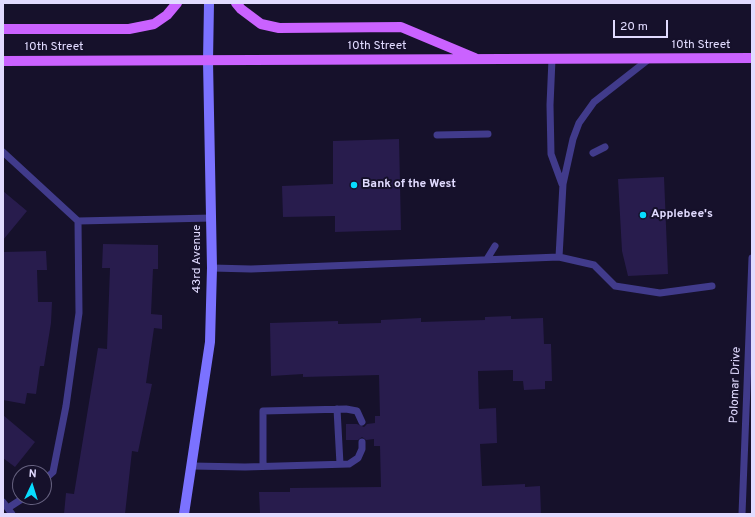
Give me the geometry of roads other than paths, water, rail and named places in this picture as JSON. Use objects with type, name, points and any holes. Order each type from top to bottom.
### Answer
[{"type":"main road","points":[[3,30],[129,29],[154,24],[167,15],[177,3]]},
{"type":"main road","points":[[236,3],[240,9],[261,24],[279,28],[401,27],[479,60]]},
{"type":"main road","name":"10th Street","points":[[3,61],[752,58]]},
{"type":"street","name":"43rd Avenue","points":[[184,514],[210,342],[212,218],[208,61],[209,3]]},
{"type":"lane","points":[[559,257],[562,184],[573,139],[579,123],[594,102],[649,59]]},
{"type":"lane","points":[[552,60],[550,105],[552,154],[562,184]]},
{"type":"lane","points":[[438,135],[488,134]]},
{"type":"lane","points":[[593,153],[605,147]]},
{"type":"lane","points":[[3,152],[78,221],[212,218]]},
{"type":"lane","points":[[52,473],[66,406],[79,313],[78,221]]},
{"type":"lane","points":[[487,259],[495,246]]},
{"type":"lane","points":[[442,252],[445,260]]},
{"type":"lane","points":[[212,268],[251,268],[559,257],[594,265],[615,286],[660,292],[712,286]]},
{"type":"lane","name":"Polomar Drive","points":[[742,514],[752,258]]},
{"type":"lane","points":[[263,466],[263,411],[337,409],[357,411],[362,422]]},
{"type":"lane","points":[[337,409],[340,464]]},
{"type":"lane","points":[[192,466],[245,467],[349,464],[358,458],[362,450],[362,442]]},
{"type":"lane","points":[[3,502],[10,511]]},
{"type":"place","name":"Bank of the West","points":[[354,185]]},
{"type":"place","name":"Applebee's","points":[[643,215]]}]
